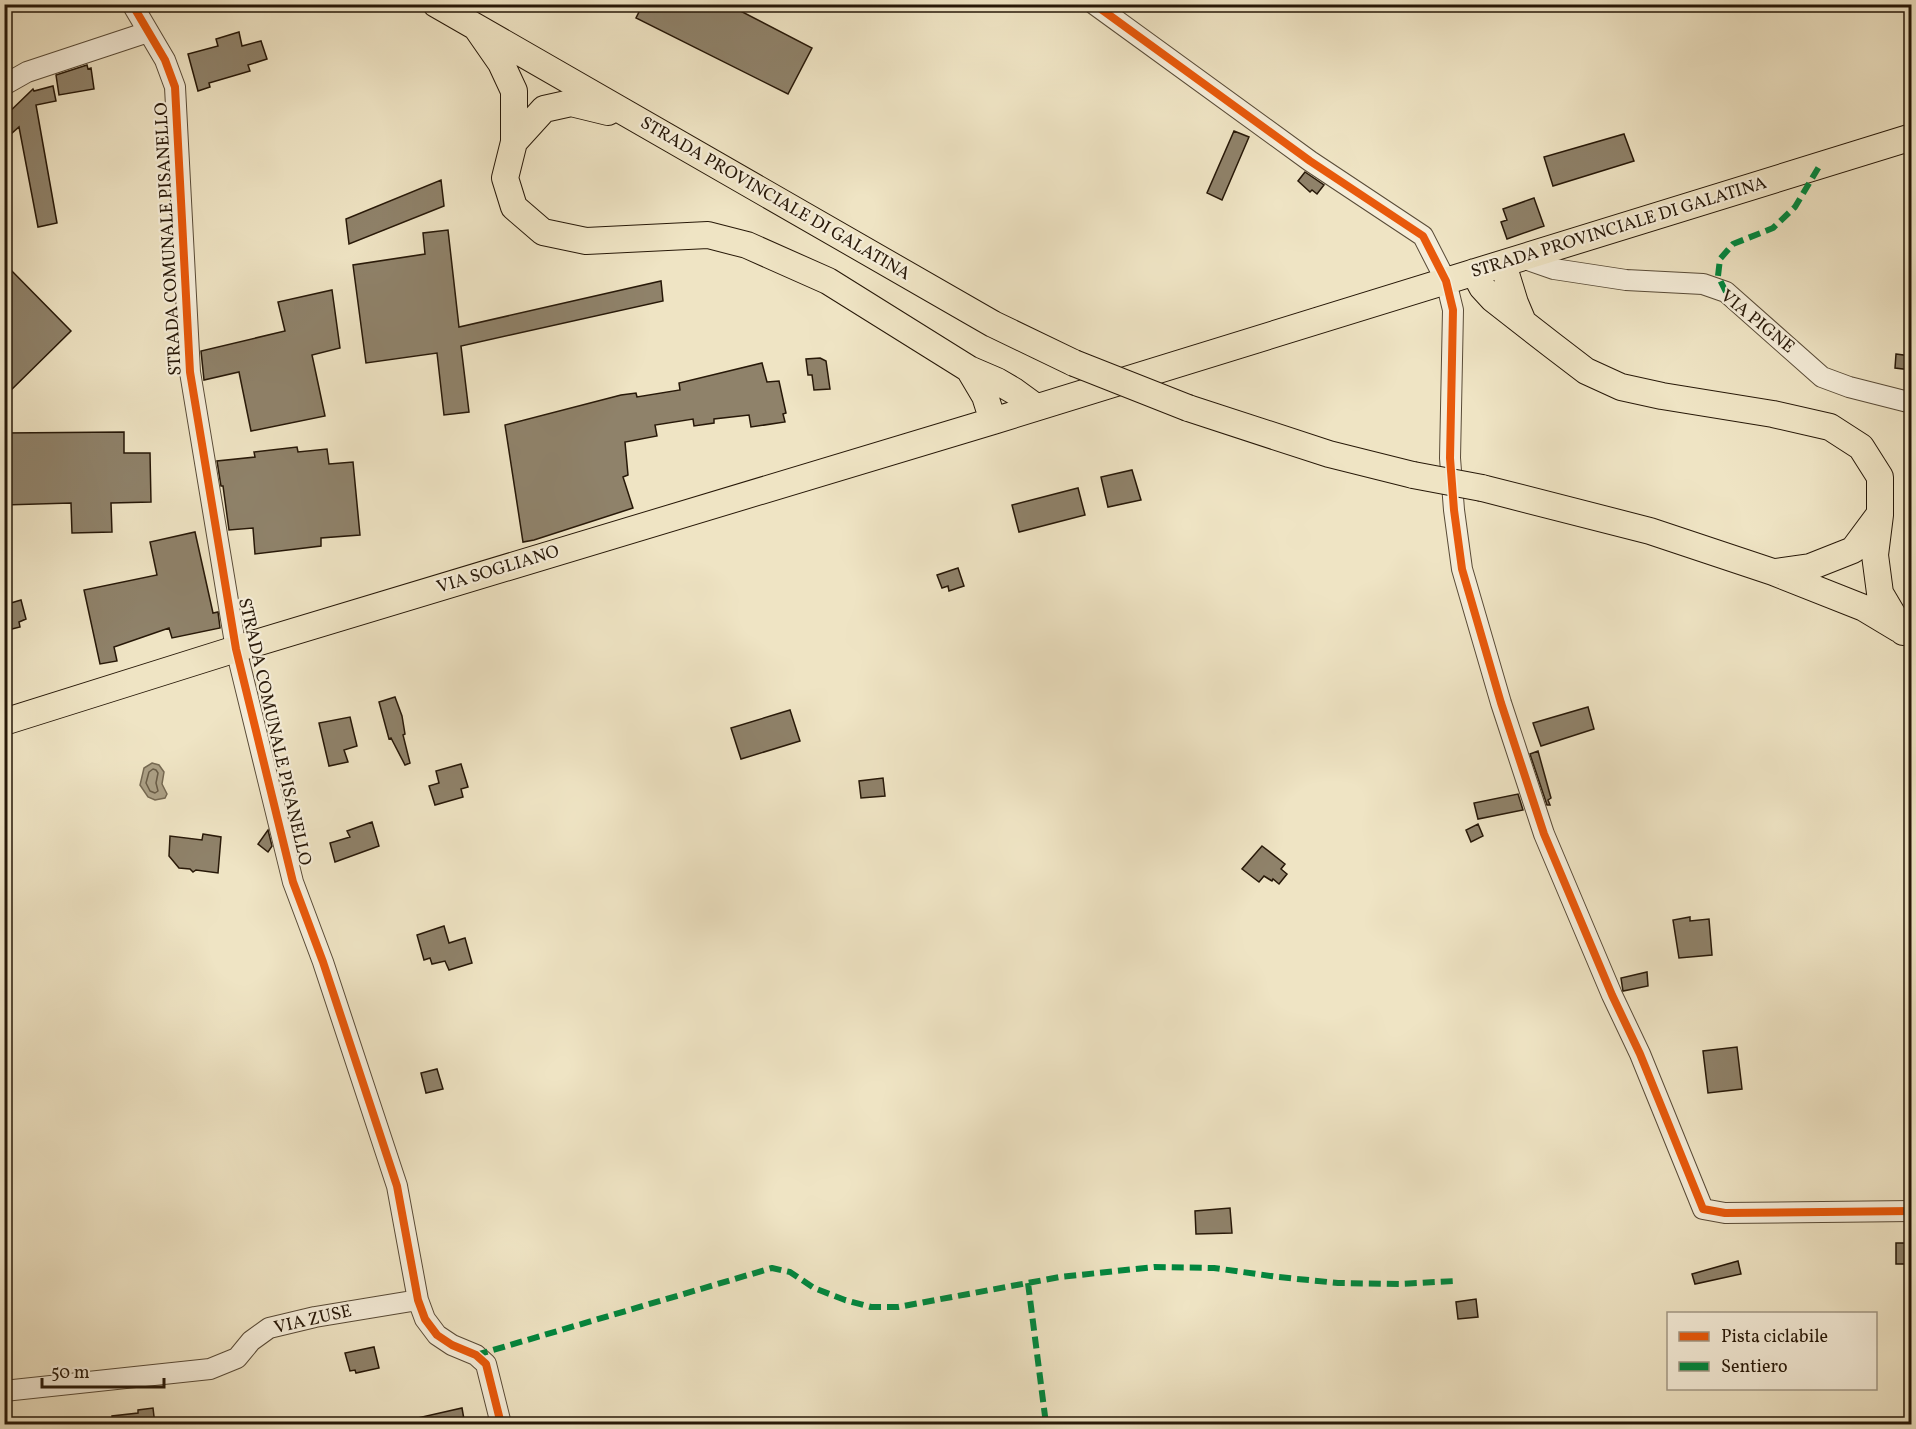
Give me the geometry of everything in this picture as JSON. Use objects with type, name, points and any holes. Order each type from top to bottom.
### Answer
[{"type":"main road","name":"STRADA PROVINCIALE DI GALATINA","points":[[436,4],[993,324],[1074,363],[1188,408],[1329,454],[1413,475],[1482,488],[1650,531],[1773,572],[1864,608],[1907,635]]},
{"type":"main road","points":[[476,27],[501,63],[514,91],[514,142],[506,178],[514,207],[543,232],[586,242],[708,235],[747,245],[828,281],[969,369],[997,381],[1036,407]]},
{"type":"main road","points":[[514,142],[544,109],[571,103],[635,118]]},
{"type":"main road","name":"STRADA PROVINCIALE DI GALATINA","points":[[993,421],[1911,137]]},
{"type":"main road","points":[[1512,261],[1509,281],[1523,322]]},
{"type":"main road","points":[[1474,272],[1482,287],[1493,299],[1586,371],[1621,387],[1773,414],[1830,427],[1861,447],[1880,477],[1880,515],[1875,555],[1880,593],[1907,635]]},
{"type":"main road","points":[[969,369],[985,396],[993,421]]},
{"type":"main road","name":"VIA SOGLIANO","points":[[4,722],[236,649],[993,421]]},
{"type":"main road","points":[[1773,572],[1810,567],[1853,550],[1880,515]]},
{"type":"street","name":"STRADA COMUNALE PISANELLO","points":[[132,4],[165,60],[175,87],[190,372],[236,649],[293,882],[323,962],[397,1186],[418,1299],[425,1318],[437,1335],[452,1346],[476,1355],[486,1364],[501,1425]]},
{"type":"street","points":[[1094,4],[1310,161],[1423,236],[1446,281],[1453,310],[1450,459],[1462,569],[1501,703],[1544,834],[1612,995],[1640,1054],[1703,1209],[1725,1213],[1911,1211]]},
{"type":"street","points":[[4,85],[27,72],[148,32]]},
{"type":"street","name":"VIA PIGNE","points":[[1512,261],[1626,280],[1703,284],[1726,292],[1822,377],[1849,387],[1911,403]]},
{"type":"street","name":"VIA ZUSE","points":[[4,1391],[210,1369],[237,1358],[251,1341],[269,1328],[315,1317],[418,1299]]},
{"type":"water","points":[[152,763],[159,765],[164,772],[162,784],[167,794],[165,798],[155,800],[148,797],[140,785],[144,768]]},
{"type":"building","points":[[643,4],[727,4],[812,48],[788,94],[636,18]]},
{"type":"building","points":[[239,32],[242,46],[261,41],[267,59],[248,65],[250,71],[209,83],[210,87],[198,91],[188,54],[218,46],[216,39]]},
{"type":"building","points":[[87,65],[88,69],[91,68],[94,89],[59,95],[56,75]]},
{"type":"building","points":[[53,86],[56,101],[36,105],[57,223],[38,227],[19,127],[4,140],[4,117],[33,89],[34,91]]},
{"type":"building","points":[[1234,131],[1249,137],[1222,200],[1207,193]]},
{"type":"building","points":[[1624,134],[1634,161],[1553,186],[1544,157]]},
{"type":"building","points":[[1305,172],[1324,185],[1317,194],[1312,190],[1310,192],[1298,181]]},
{"type":"building","points":[[441,180],[444,206],[349,244],[346,219]]},
{"type":"building","points":[[1534,198],[1544,226],[1507,239],[1501,222],[1507,220],[1503,209]]},
{"type":"building","points":[[448,230],[459,327],[661,281],[663,301],[461,346],[469,412],[444,415],[437,353],[366,363],[353,265],[425,254],[423,233]]},
{"type":"building","points":[[4,263],[71,331],[4,397]]},
{"type":"building","points":[[332,290],[340,348],[312,355],[325,416],[251,431],[239,372],[204,380],[201,351],[285,331],[278,302]]},
{"type":"building","points":[[1896,354],[1911,356],[1911,370],[1895,368]]},
{"type":"building","points":[[820,358],[826,361],[830,389],[814,390],[812,375],[808,375],[806,359]]},
{"type":"building","points":[[762,363],[767,382],[779,381],[786,413],[783,414],[785,422],[751,427],[749,415],[714,419],[714,423],[694,426],[693,419],[655,425],[657,436],[625,442],[628,475],[623,477],[633,508],[523,542],[505,425],[621,395],[636,393],[637,397],[680,390],[679,383]]},
{"type":"building","points":[[124,432],[124,453],[150,453],[151,502],[111,503],[112,532],[72,533],[71,503],[4,505],[4,433]]},
{"type":"building","points":[[297,447],[298,452],[327,449],[329,464],[353,462],[360,535],[321,538],[321,546],[255,554],[253,528],[229,530],[217,461],[255,457],[254,452]]},
{"type":"building","points":[[1132,470],[1141,500],[1108,507],[1101,477]]},
{"type":"building","points":[[1078,488],[1085,515],[1019,532],[1012,505]]},
{"type":"building","points":[[195,532],[213,613],[218,612],[220,628],[172,638],[169,628],[114,647],[117,661],[100,664],[84,590],[157,575],[150,542]]},
{"type":"building","points":[[958,568],[964,586],[949,591],[948,586],[942,588],[937,575]]},
{"type":"building","points":[[21,600],[26,619],[19,622],[20,627],[4,631],[4,605]]},
{"type":"building","points":[[395,697],[402,716],[405,734],[403,735],[410,763],[405,765],[391,738],[389,739],[379,702]]},
{"type":"building","points":[[1588,707],[1594,729],[1541,746],[1533,723]]},
{"type":"building","points":[[790,710],[800,741],[741,759],[731,728]]},
{"type":"building","points":[[350,717],[357,746],[344,750],[348,762],[329,766],[319,723]]},
{"type":"building","points":[[1538,751],[1551,798],[1548,800],[1550,805],[1547,805],[1530,754]]},
{"type":"building","points":[[461,764],[468,787],[461,789],[463,797],[435,805],[429,786],[439,783],[436,771]]},
{"type":"building","points":[[883,778],[885,796],[861,798],[859,781]]},
{"type":"building","points":[[1518,794],[1523,810],[1478,819],[1474,803]]},
{"type":"building","points":[[372,822],[379,846],[335,862],[330,843],[350,837],[347,831]]},
{"type":"building","points":[[1478,824],[1483,836],[1471,842],[1466,830]]},
{"type":"building","points":[[268,830],[272,846],[268,852],[258,844]]},
{"type":"building","points":[[203,834],[221,837],[218,873],[196,870],[193,872],[190,869],[179,868],[169,856],[170,836],[202,840]]},
{"type":"building","points":[[1262,846],[1285,864],[1281,869],[1287,874],[1279,884],[1264,876],[1259,882],[1242,869]]},
{"type":"building","points":[[1690,917],[1690,921],[1709,919],[1712,955],[1679,958],[1673,920]]},
{"type":"building","points":[[444,926],[449,943],[465,938],[472,963],[449,970],[445,961],[432,964],[430,958],[424,960],[417,935]]},
{"type":"building","points":[[1647,972],[1648,986],[1623,991],[1621,978]]},
{"type":"building","points":[[1737,1047],[1742,1089],[1708,1093],[1703,1051]]},
{"type":"building","points":[[437,1069],[443,1089],[426,1093],[421,1073]]},
{"type":"building","points":[[1230,1208],[1232,1233],[1196,1234],[1195,1211]]},
{"type":"building","points":[[1896,1243],[1910,1243],[1910,1264],[1896,1264]]},
{"type":"building","points":[[1738,1261],[1741,1274],[1695,1284],[1692,1274]]},
{"type":"building","points":[[1476,1299],[1478,1317],[1458,1319],[1456,1302]]},
{"type":"building","points":[[374,1347],[379,1368],[356,1373],[355,1370],[350,1371],[345,1353]]},
{"type":"building","points":[[153,1408],[155,1425],[113,1425],[112,1416],[138,1413],[138,1410]]},
{"type":"building","points":[[462,1408],[465,1425],[413,1425],[413,1419]]},
{"type":"marked path","points":[[1726,292],[1718,276],[1720,259],[1733,244],[1773,228],[1795,207],[1820,165]]},
{"type":"marked path","points":[[476,1355],[772,1268],[790,1272],[814,1288],[871,1307],[898,1307],[1060,1277],[1154,1267],[1214,1268],[1338,1283],[1399,1284],[1455,1281]]},
{"type":"marked path","points":[[1028,1283],[1046,1424]]},
{"type":"cycle path","points":[[132,4],[165,60],[175,87],[190,372],[236,649],[293,882],[323,962],[397,1186],[418,1300],[425,1319],[437,1335],[452,1345],[476,1355],[486,1364],[501,1424]]},
{"type":"cycle path","points":[[1094,4],[1310,161],[1423,236],[1446,281],[1453,310],[1450,458],[1462,569],[1501,703],[1544,834],[1612,995],[1640,1054],[1703,1209],[1725,1213],[1912,1211]]}]
